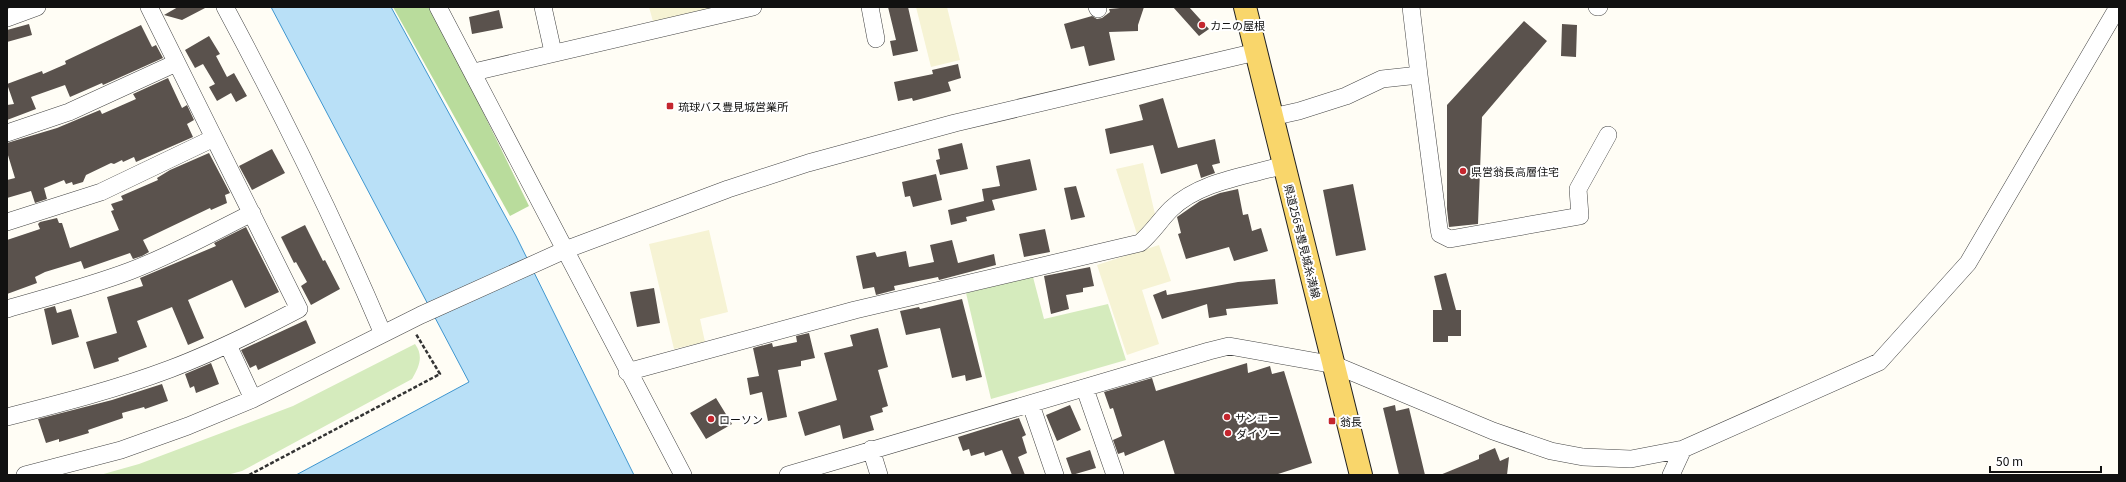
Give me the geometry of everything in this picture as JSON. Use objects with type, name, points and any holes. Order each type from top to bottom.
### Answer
[{"type":"main road","name":"県道256号豊見城糸満線","points":[[1245,7],[1361,475]]},
{"type":"street","points":[[7,18],[37,7]]},
{"type":"street","points":[[7,417],[98,392],[169,369],[228,345],[299,309],[149,7]]},
{"type":"street","points":[[225,7],[276,105],[364,287],[384,334]]},
{"type":"street","points":[[438,7],[474,72],[627,372],[683,475]]},
{"type":"street","points":[[543,7],[553,52]]},
{"type":"street","points":[[474,72],[553,52],[753,7]]},
{"type":"street","points":[[870,7],[876,39]]},
{"type":"street","points":[[1411,7],[1440,234],[1450,239],[1580,216],[1578,189],[1608,135]]},
{"type":"street","points":[[788,475],[872,449],[1031,405],[1229,346],[1334,365],[1493,431],[1551,451],[1583,457],[1632,459],[1683,450],[1879,362],[1968,263],[2118,7]]},
{"type":"street","points":[[25,475],[121,450],[188,426],[253,399],[414,319],[565,250],[728,189],[808,163],[955,123],[1256,52]]},
{"type":"street","points":[[7,133],[69,112],[176,62]]},
{"type":"street","points":[[1272,117],[1299,111],[1346,96],[1382,79],[1419,75]]},
{"type":"street","points":[[7,222],[101,192],[214,138]]},
{"type":"street","points":[[627,372],[855,310],[1140,243],[1171,209],[1186,198],[1205,188],[1284,165]]},
{"type":"street","points":[[7,309],[67,292],[131,270],[192,243],[252,213]]},
{"type":"street","points":[[228,345],[253,399]]},
{"type":"street","points":[[1085,389],[1115,475]]},
{"type":"street","points":[[1031,405],[1054,475]]},
{"type":"street","points":[[872,449],[880,475]]},
{"type":"street","points":[[1671,475],[1683,450]]},
{"type":"path","points":[[249,475],[440,374],[414,319]]},
{"type":"shaded area","points":[[649,7],[713,7],[714,10],[654,25]]},
{"type":"shaded area","points":[[916,7],[947,7],[960,60],[931,67]]},
{"type":"shaded area","points":[[1143,163],[1155,214],[1137,234],[1116,169]]},
{"type":"shaded area","points":[[709,230],[728,312],[700,319],[705,342],[674,349],[649,244]]},
{"type":"shaded area","points":[[1159,245],[1171,281],[1142,290],[1159,344],[1127,355],[1097,265]]},
{"type":"green space","points":[[393,7],[429,7],[455,55],[529,206],[510,216]]},
{"type":"green space","points":[[1033,277],[1044,319],[1108,304],[1126,360],[991,399],[966,293]]},
{"type":"green space","points":[[415,344],[418,348],[420,362],[412,379],[242,471],[227,475],[100,475],[139,464],[293,406]]},
{"type":"water","points":[[271,7],[391,7],[516,236],[634,475],[296,475],[469,382]]},
{"type":"building","points":[[178,7],[207,7],[182,20],[164,15]]},
{"type":"building","points":[[888,7],[908,7],[918,51],[893,56],[890,41],[896,40]]},
{"type":"building","points":[[1144,7],[1138,25],[1138,31],[1109,32],[1115,60],[1089,66],[1084,46],[1071,49],[1064,24],[1092,16],[1097,19],[1102,18],[1110,12],[1109,9]]},
{"type":"building","points":[[1173,7],[1189,7],[1209,29],[1199,36]]},
{"type":"building","points":[[499,10],[503,28],[472,34],[469,17]]},
{"type":"building","name":"県営翁長高層住宅","points":[[1524,21],[1547,41],[1482,117],[1478,224],[1449,227],[1447,209],[1447,105]]},
{"type":"building","points":[[29,24],[32,35],[7,42],[7,30]]},
{"type":"building","points":[[1562,24],[1577,25],[1576,57],[1561,56]]},
{"type":"building","points":[[141,25],[152,47],[156,45],[163,58],[103,85],[102,83],[70,97],[65,85],[31,97],[36,109],[7,120],[7,105],[14,104],[7,84],[42,71],[43,74],[66,64],[65,61]]},
{"type":"building","points":[[209,36],[220,54],[216,56],[227,77],[234,73],[247,96],[236,102],[231,93],[217,101],[209,87],[215,84],[203,64],[195,68],[185,50]]},
{"type":"building","points":[[958,64],[961,78],[948,82],[951,91],[913,101],[912,98],[898,101],[894,82],[933,74],[932,70]]},
{"type":"building","points":[[168,78],[182,108],[187,105],[194,120],[187,124],[193,137],[136,162],[134,157],[123,162],[122,160],[114,164],[111,163],[86,175],[83,182],[73,185],[72,182],[66,184],[64,180],[44,188],[47,199],[35,203],[31,191],[7,198],[7,180],[15,178],[7,152],[7,143],[57,128],[100,110],[102,114],[136,99],[133,94]]},
{"type":"building","points":[[1163,98],[1178,148],[1215,139],[1220,163],[1212,165],[1215,173],[1201,178],[1197,164],[1161,174],[1153,145],[1110,154],[1105,129],[1143,120],[1139,105]]},
{"type":"building","points":[[962,143],[968,169],[940,175],[936,160],[940,159],[938,149]]},
{"type":"building","points":[[272,149],[285,173],[252,190],[239,166]]},
{"type":"building","points":[[209,153],[230,193],[225,195],[227,203],[211,210],[210,208],[143,240],[149,252],[142,256],[133,259],[130,253],[84,269],[81,261],[45,272],[35,277],[37,283],[7,294],[7,240],[40,229],[38,224],[40,222],[57,218],[59,223],[62,223],[70,248],[119,230],[111,211],[114,210],[111,204],[123,200],[121,196],[158,180],[157,178],[170,170]]},
{"type":"building","points":[[1030,159],[1037,190],[992,200],[995,210],[966,217],[967,221],[951,225],[948,210],[984,201],[982,189],[1000,186],[996,166]]},
{"type":"building","points":[[936,174],[942,200],[913,207],[910,196],[905,197],[902,182]]},
{"type":"building","points":[[1353,184],[1366,250],[1336,256],[1323,190]]},
{"type":"building","points":[[1076,186],[1085,217],[1071,220],[1064,188]]},
{"type":"building","points":[[1238,189],[1243,215],[1248,214],[1252,231],[1261,228],[1268,251],[1234,261],[1229,247],[1186,259],[1178,234],[1181,233],[1177,217],[1200,201],[1220,193]]},
{"type":"building","points":[[305,225],[323,261],[325,260],[340,289],[311,305],[301,286],[307,282],[296,262],[294,263],[281,237]]},
{"type":"building","points":[[246,227],[279,292],[245,308],[232,280],[188,300],[204,338],[188,345],[172,307],[137,321],[147,347],[118,358],[119,361],[94,369],[86,342],[117,333],[107,297],[143,286],[140,278],[216,246],[214,243]]},
{"type":"building","points":[[1045,229],[1050,252],[1024,257],[1019,234]]},
{"type":"building","points":[[952,240],[958,263],[994,254],[996,265],[939,280],[938,277],[894,286],[895,290],[876,295],[874,287],[863,289],[856,256],[875,252],[877,257],[906,251],[909,267],[934,262],[930,245]]},
{"type":"building","points":[[1090,267],[1094,286],[1083,288],[1083,292],[1066,295],[1069,309],[1051,314],[1044,276]]},
{"type":"building","points":[[1446,273],[1456,310],[1461,310],[1461,336],[1448,336],[1448,342],[1433,342],[1433,310],[1442,310],[1434,276]]},
{"type":"building","points":[[1275,279],[1278,304],[1226,309],[1227,315],[1209,318],[1207,304],[1162,319],[1153,295],[1166,290],[1167,295],[1238,282]]},
{"type":"building","points":[[654,288],[660,323],[637,327],[630,292]]},
{"type":"building","points":[[962,299],[982,377],[966,381],[965,375],[952,378],[940,328],[906,335],[900,311],[919,307],[920,309]]},
{"type":"building","points":[[55,306],[57,313],[71,309],[79,337],[52,345],[44,309]]},
{"type":"building","points":[[306,320],[316,343],[258,370],[256,365],[250,368],[241,350]]},
{"type":"building","points":[[878,328],[888,367],[878,370],[888,406],[882,408],[883,412],[870,416],[874,430],[843,439],[840,425],[805,436],[798,412],[837,400],[824,353],[853,346],[850,335]]},
{"type":"building","points":[[809,333],[815,358],[801,361],[801,366],[778,370],[787,417],[768,421],[762,392],[750,395],[747,378],[759,376],[753,348],[772,343],[773,347],[797,342],[796,336]]},
{"type":"building","points":[[211,363],[219,384],[196,393],[194,386],[190,388],[185,374]]},
{"type":"building","name":"サンエー","points":[[1247,363],[1248,373],[1270,366],[1272,374],[1284,371],[1312,463],[1275,475],[1175,475],[1164,440],[1125,456],[1124,452],[1118,454],[1113,440],[1122,436],[1113,408],[1110,409],[1104,392],[1152,378],[1156,391]]},
{"type":"building","points":[[162,384],[168,401],[145,409],[144,407],[122,413],[123,418],[88,430],[89,433],[59,442],[59,439],[46,443],[38,419],[112,400]]},
{"type":"building","name":"ローソン","points":[[716,398],[732,424],[706,439],[690,413]]},
{"type":"building","points":[[1070,405],[1081,430],[1057,441],[1046,415]]},
{"type":"building","points":[[1395,405],[1396,411],[1409,408],[1425,475],[1399,475],[1383,408]]},
{"type":"building","points":[[1019,418],[1026,435],[1022,437],[1027,453],[1018,457],[1025,475],[1012,475],[1002,450],[985,456],[984,452],[971,456],[969,449],[963,451],[958,437]]},
{"type":"building","points":[[1495,448],[1500,461],[1509,457],[1507,475],[1440,475],[1479,459],[1479,455]]},
{"type":"building","points":[[1090,450],[1096,468],[1072,475],[1066,458]]},
{"type":"place","name":"カニの屋根","points":[[1202,25]]},
{"type":"place","name":"琉球バス豊見城営業所","points":[[670,106]]},
{"type":"place","name":"県営翁長高層住宅","points":[[1463,171]]},
{"type":"place","name":"サンエー","points":[[1227,417]]},
{"type":"place","name":"ローソン","points":[[711,419]]},
{"type":"place","name":"翁長","points":[[1332,421]]},
{"type":"place","name":"ダイソー","points":[[1228,433]]}]
